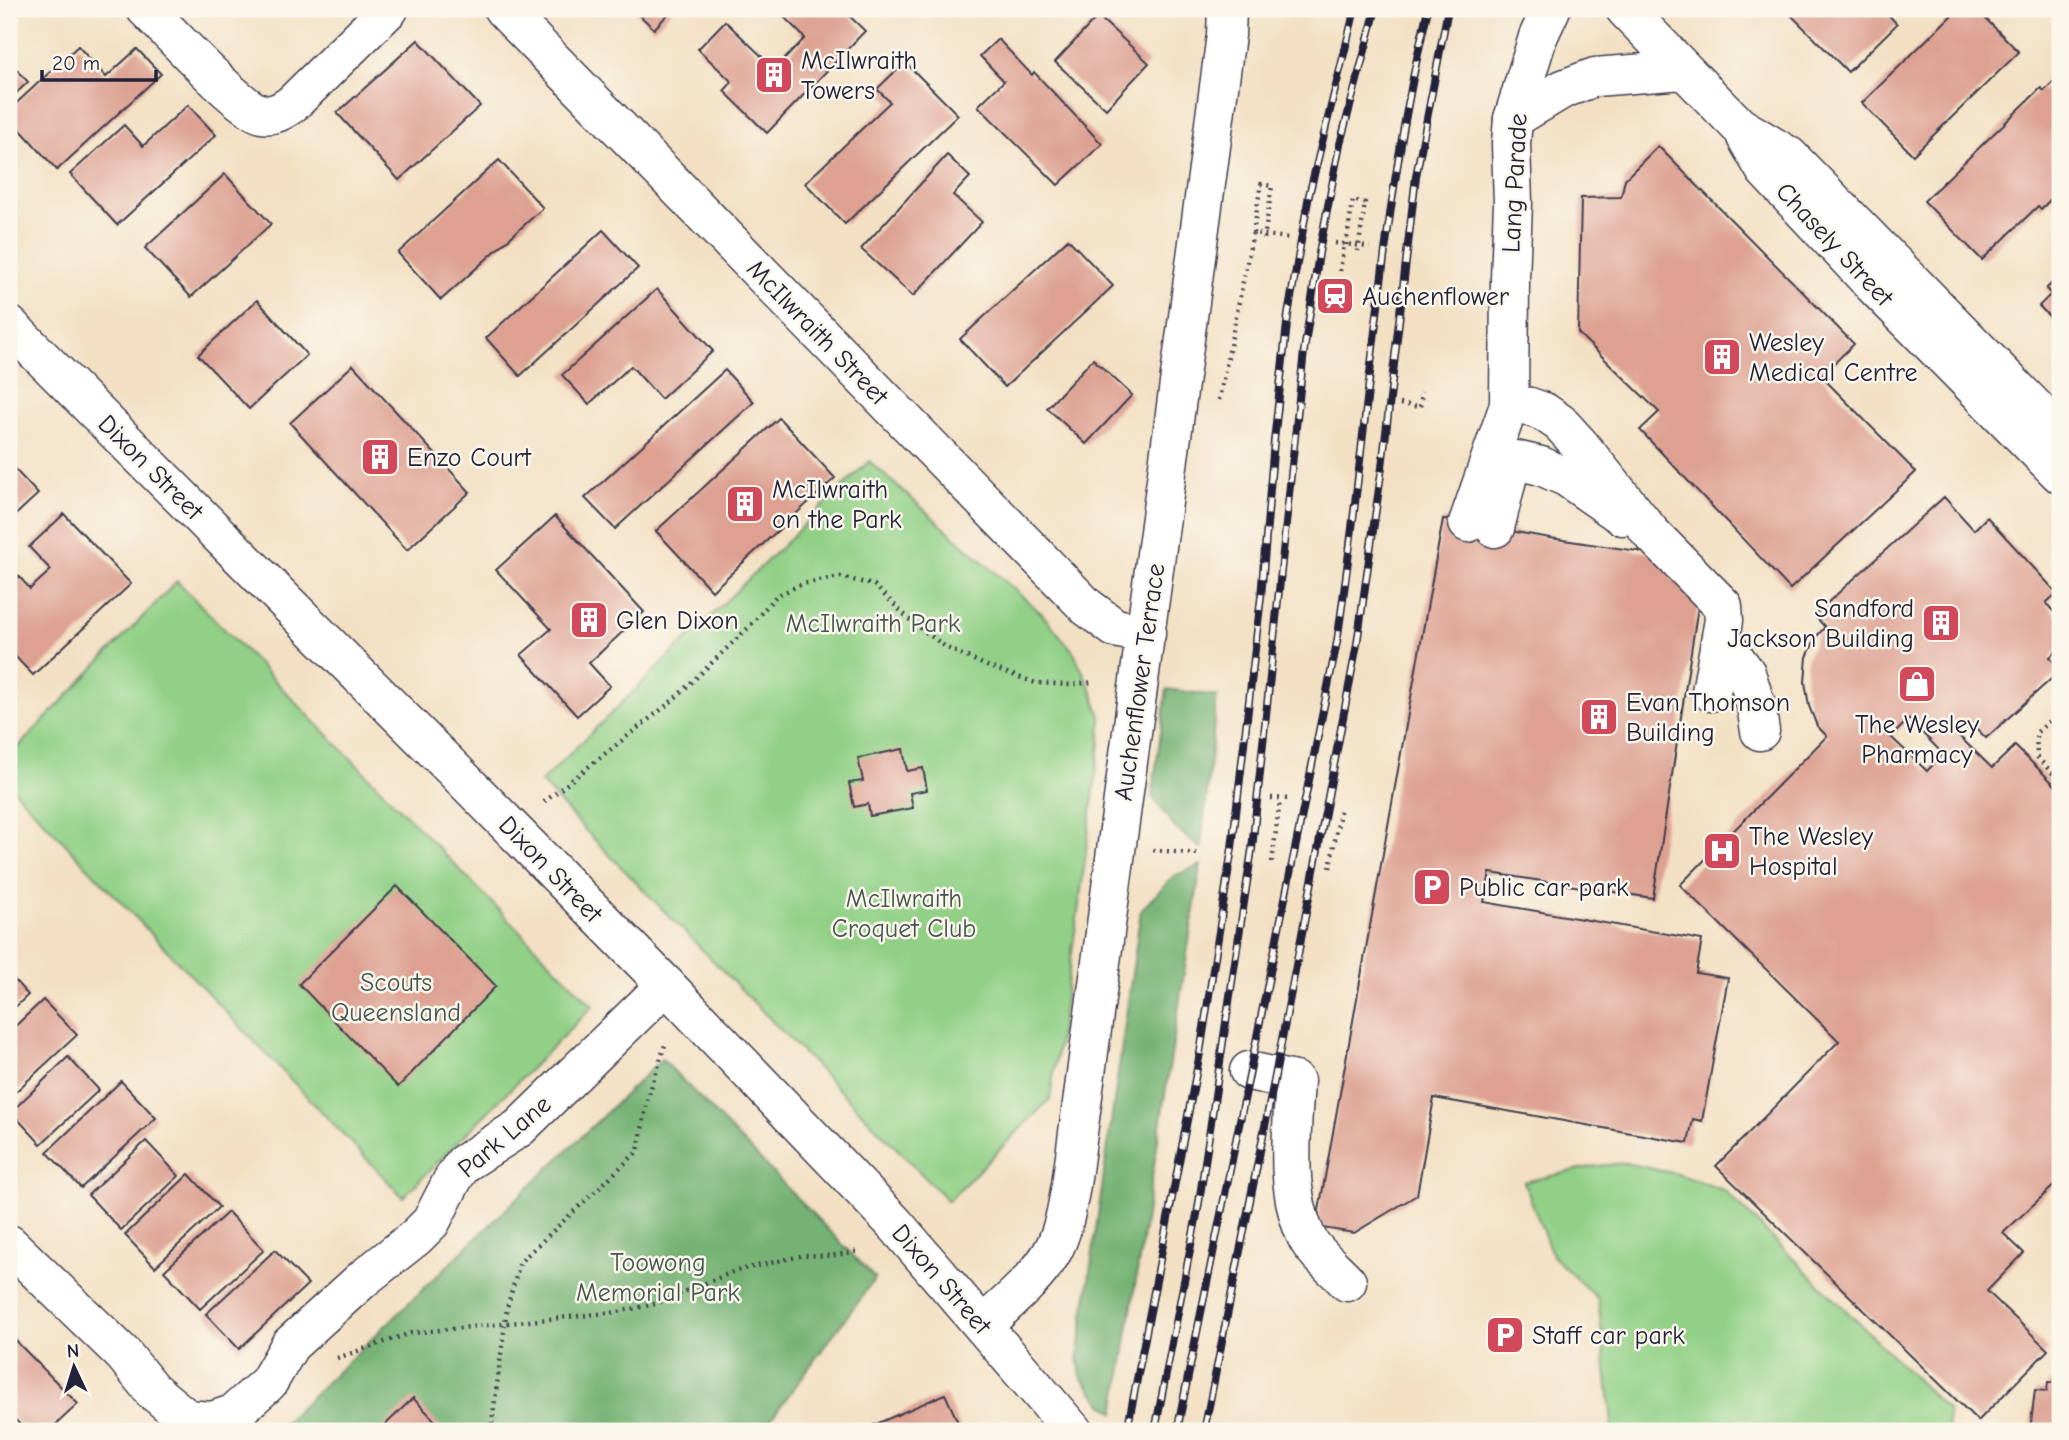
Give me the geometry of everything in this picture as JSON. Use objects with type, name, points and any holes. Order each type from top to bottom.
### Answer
[{"type":"street","points":[[146,9],[242,103],[265,115],[279,113],[292,104],[368,16]]},
{"type":"street","name":"McIlwraith Street","points":[[503,9],[1087,607],[1115,628],[1146,634]]},
{"type":"street","name":"Auchenflower Terrace","points":[[983,1326],[1037,1274],[1052,1251],[1065,1219],[1146,634],[1226,35],[1227,9]]},
{"type":"street","name":"Lang Parade","points":[[1511,459],[1482,526],[1509,405],[1513,119],[1538,37],[1551,9]]},
{"type":"street","name":"Chasely Street","points":[[1625,9],[1739,126],[1765,170],[1874,286],[2060,474]]},
{"type":"street","points":[[1513,119],[1563,89],[1595,76],[1684,70]]},
{"type":"street","name":"Chasely Street","points":[[1739,126],[1789,156],[2060,433]]},
{"type":"street","name":"Dixon Street","points":[[9,325],[450,765],[666,985],[895,1224],[1073,1431]]},
{"type":"street","points":[[1651,533],[1607,507],[1566,477],[1541,466],[1511,459],[1509,405],[1530,407],[1544,412],[1560,423],[1651,533],[1723,606],[1724,620],[1711,692]]},
{"type":"street","points":[[1721,640],[1746,673],[1756,705],[1760,731]]},
{"type":"street","name":"Park Lane","points":[[9,1244],[123,1354],[152,1390],[187,1419],[212,1422],[233,1414],[268,1383],[297,1338],[363,1278],[431,1222],[463,1164],[519,1128],[666,985]]},
{"type":"street","points":[[1249,1071],[1295,1081],[1290,1161],[1297,1207],[1308,1239],[1347,1282]]},
{"type":"path","points":[[1217,406],[1261,184],[1272,186],[1264,239]]},
{"type":"path","points":[[1340,271],[1353,200],[1365,203],[1357,251]]},
{"type":"path","points":[[1253,233],[1288,238]]},
{"type":"path","points":[[1335,243],[1370,247]]},
{"type":"path","points":[[1400,404],[1420,407],[1422,392]]},
{"type":"path","points":[[544,802],[673,701],[748,628],[776,596],[802,584],[840,577],[874,585],[911,621],[947,648],[987,666],[1036,682],[1070,685],[1094,682]]},
{"type":"path","points":[[2060,712],[2036,733],[2037,757],[2060,781]]},
{"type":"path","points":[[1270,798],[1290,799]]},
{"type":"path","points":[[1272,862],[1280,800]]},
{"type":"path","points":[[1330,868],[1340,806]]},
{"type":"path","points":[[1151,849],[1200,855]]},
{"type":"path","points":[[491,1431],[504,1324],[520,1262],[638,1151],[648,1097],[668,1037],[692,1013]]},
{"type":"path","points":[[297,1338],[319,1352],[336,1358],[411,1333],[618,1312],[655,1304],[735,1271],[805,1255],[830,1256],[860,1251]]},
{"type":"green space","name":"McIlwraith Croquet Club","points":[[869,461],[1042,614],[1073,651],[1101,716],[1100,743],[1079,905],[1050,1099],[948,1201],[541,782]]},
{"type":"green space","name":"Scouts Queensland","points":[[177,581],[593,1006],[403,1197],[9,785],[9,757]]},
{"type":"green space","points":[[1167,689],[1217,696],[1201,848],[1175,828],[1152,796]]},
{"type":"green space","points":[[1201,865],[1115,1413],[1101,1402],[1081,1376],[1078,1358],[1141,910],[1174,876]]},
{"type":"green space","name":"Toowong Memorial Park","points":[[662,1059],[875,1278],[762,1431],[276,1431]]},
{"type":"green space","points":[[1625,1163],[1677,1174],[1724,1190],[1948,1411],[1947,1431],[1613,1431],[1598,1299],[1553,1257],[1524,1182],[1590,1167]]},
{"type":"building","points":[[633,9],[673,9],[654,29]]},
{"type":"building","name":"McIlwraith Towers","points":[[776,9],[842,9],[865,31],[767,133],[724,91],[732,82],[698,49],[725,21],[775,69],[805,38]]},
{"type":"building","points":[[1785,9],[1883,9],[1897,24],[1848,72]]},
{"type":"building","points":[[1958,9],[1976,9],[2019,52],[1913,155],[1862,103]]},
{"type":"building","points":[[1098,16],[1149,63],[1106,109],[1055,62]]},
{"type":"building","points":[[998,39],[1032,75],[1034,72],[1102,144],[1058,185],[978,106],[1004,81],[980,56]]},
{"type":"building","points":[[418,40],[480,106],[399,180],[337,113]]},
{"type":"building","points":[[78,46],[106,77],[137,49],[161,74],[57,170],[9,117],[9,110]]},
{"type":"building","points":[[9,61],[28,82],[9,100]]},
{"type":"building","points":[[905,62],[958,115],[845,224],[805,183],[890,102],[877,89]]},
{"type":"building","points":[[2053,82],[2060,89],[2060,190],[2041,209],[2038,206],[1982,260],[1924,201],[2041,88],[2044,91]]},
{"type":"building","points":[[188,105],[216,135],[117,225],[70,174],[124,125],[143,146]]},
{"type":"building","name":"Wesley Medical Centre","points":[[1658,146],[1854,344],[1821,376],[1916,472],[1790,589],[1640,430],[1659,412],[1578,333],[1581,198],[1621,197],[1625,179]]},
{"type":"building","points":[[947,155],[970,177],[953,195],[982,222],[913,296],[861,249]]},
{"type":"building","points":[[499,160],[543,208],[441,300],[398,253]]},
{"type":"building","points":[[225,174],[271,224],[191,297],[145,248]]},
{"type":"building","points":[[603,230],[638,268],[520,376],[486,338]]},
{"type":"building","points":[[1068,239],[1113,286],[1005,387],[960,339]]},
{"type":"building","points":[[2060,275],[2060,327],[2039,306],[2051,294],[2046,289]]},
{"type":"building","points":[[657,289],[713,351],[661,399],[631,366],[589,404],[562,375]]},
{"type":"building","points":[[257,300],[307,355],[249,409],[198,355]]},
{"type":"building","points":[[1093,359],[1132,395],[1086,444],[1047,408]]},
{"type":"building","name":"Enzo Court","points":[[353,365],[470,492],[407,550],[290,423]]},
{"type":"building","points":[[725,370],[754,402],[615,529],[585,498]]},
{"type":"building","name":"McIlwraith on the Park","points":[[779,418],[835,478],[712,591],[656,531]]},
{"type":"building","points":[[9,463],[38,494],[9,521]]},
{"type":"building","points":[[1944,497],[1974,530],[1987,517],[2057,593],[2046,603],[2060,619],[2060,648],[2050,657],[2060,671],[1986,738],[1973,725],[1960,737],[1992,768],[2015,746],[2060,790],[2060,1180],[2003,1233],[2024,1253],[1987,1291],[2048,1350],[1978,1421],[1716,1166],[1839,1041],[1680,885],[1827,736],[1817,726],[1809,706],[1805,682],[1807,657],[1816,637],[1825,627],[1814,615]],"holes":[[[1909,719],[1943,754],[1927,771],[1891,737]]]},
{"type":"building","points":[[64,514],[131,584],[33,675],[9,650],[9,583],[18,575],[30,589],[51,570],[29,547]]},
{"type":"building","name":"Glen Dixon","points":[[555,516],[644,612],[589,663],[610,686],[577,716],[521,655],[551,629],[496,570]]},
{"type":"building","name":"Public car park","points":[[1443,519],[1705,561],[1653,898],[1490,873],[1484,902],[1702,940],[1696,973],[1728,978],[1702,1121],[1693,1119],[1688,1143],[1434,1098],[1417,1195],[1354,1233],[1316,1227]]},
{"type":"building","name":"McIlwraith Croquet Club","points":[[903,749],[907,771],[923,768],[927,790],[910,793],[913,808],[870,816],[868,804],[854,807],[849,783],[863,781],[858,758]]},
{"type":"building","points":[[397,886],[496,986],[398,1087],[299,984]]},
{"type":"building","points":[[9,974],[28,995],[9,1013]]},
{"type":"building","points":[[43,1000],[77,1035],[9,1098],[9,1032]]},
{"type":"building","points":[[68,1057],[99,1090],[41,1144],[11,1112]]},
{"type":"building","points":[[121,1081],[156,1118],[81,1188],[47,1152]]},
{"type":"building","points":[[146,1141],[179,1176],[121,1230],[88,1195]]},
{"type":"building","points":[[189,1174],[219,1207],[155,1267],[125,1235]]},
{"type":"building","points":[[228,1212],[264,1250],[200,1309],[164,1271]]},
{"type":"building","points":[[275,1250],[308,1284],[239,1349],[206,1314]]},
{"type":"building","points":[[9,1334],[78,1404],[49,1431],[26,1431],[9,1413]]},
{"type":"building","points":[[2048,1382],[2060,1383],[2060,1431],[2030,1431],[2035,1390],[2047,1391]]},
{"type":"building","points":[[945,1394],[962,1431],[860,1431]]},
{"type":"building","points":[[413,1398],[442,1428],[438,1431],[379,1431]]},
{"type":"railway","points":[[1127,1431],[1200,1053],[1232,848],[1261,597],[1288,315],[1309,195],[1355,9]]},
{"type":"railway","points":[[1155,1431],[1198,1209],[1252,849],[1304,351],[1320,247],[1340,144],[1376,9]]},
{"type":"railway","points":[[1177,1431],[1337,642],[1397,165],[1428,9]]},
{"type":"railway","points":[[1204,1431],[1357,644],[1382,467],[1416,176],[1448,9]]},
{"type":"place","name":"McIlwraith Towers","points":[[774,75]]},
{"type":"place","name":"Auchenflower","points":[[1335,296]]},
{"type":"place","name":"Wesley Medical Centre","points":[[1722,357]]},
{"type":"place","name":"Enzo Court","points":[[380,457]]},
{"type":"place","name":"McIlwraith on the Park","points":[[745,504]]},
{"type":"place","name":"Glen Dixon","points":[[589,620]]},
{"type":"place","name":"Sandford Jackson Building","points":[[1941,623]]},
{"type":"place","name":"The Wesley Pharmacy","points":[[1917,684]]},
{"type":"place","name":"Evan Thomson Building","points":[[1599,717]]},
{"type":"place","name":"The Wesley Hospital","points":[[1722,851]]},
{"type":"place","name":"Public car park","points":[[1432,887]]},
{"type":"place","name":"Staff car park","points":[[1505,1335]]},
{"type":"park label","name":"McIlwraith Park","points":[[873,623]]}]
